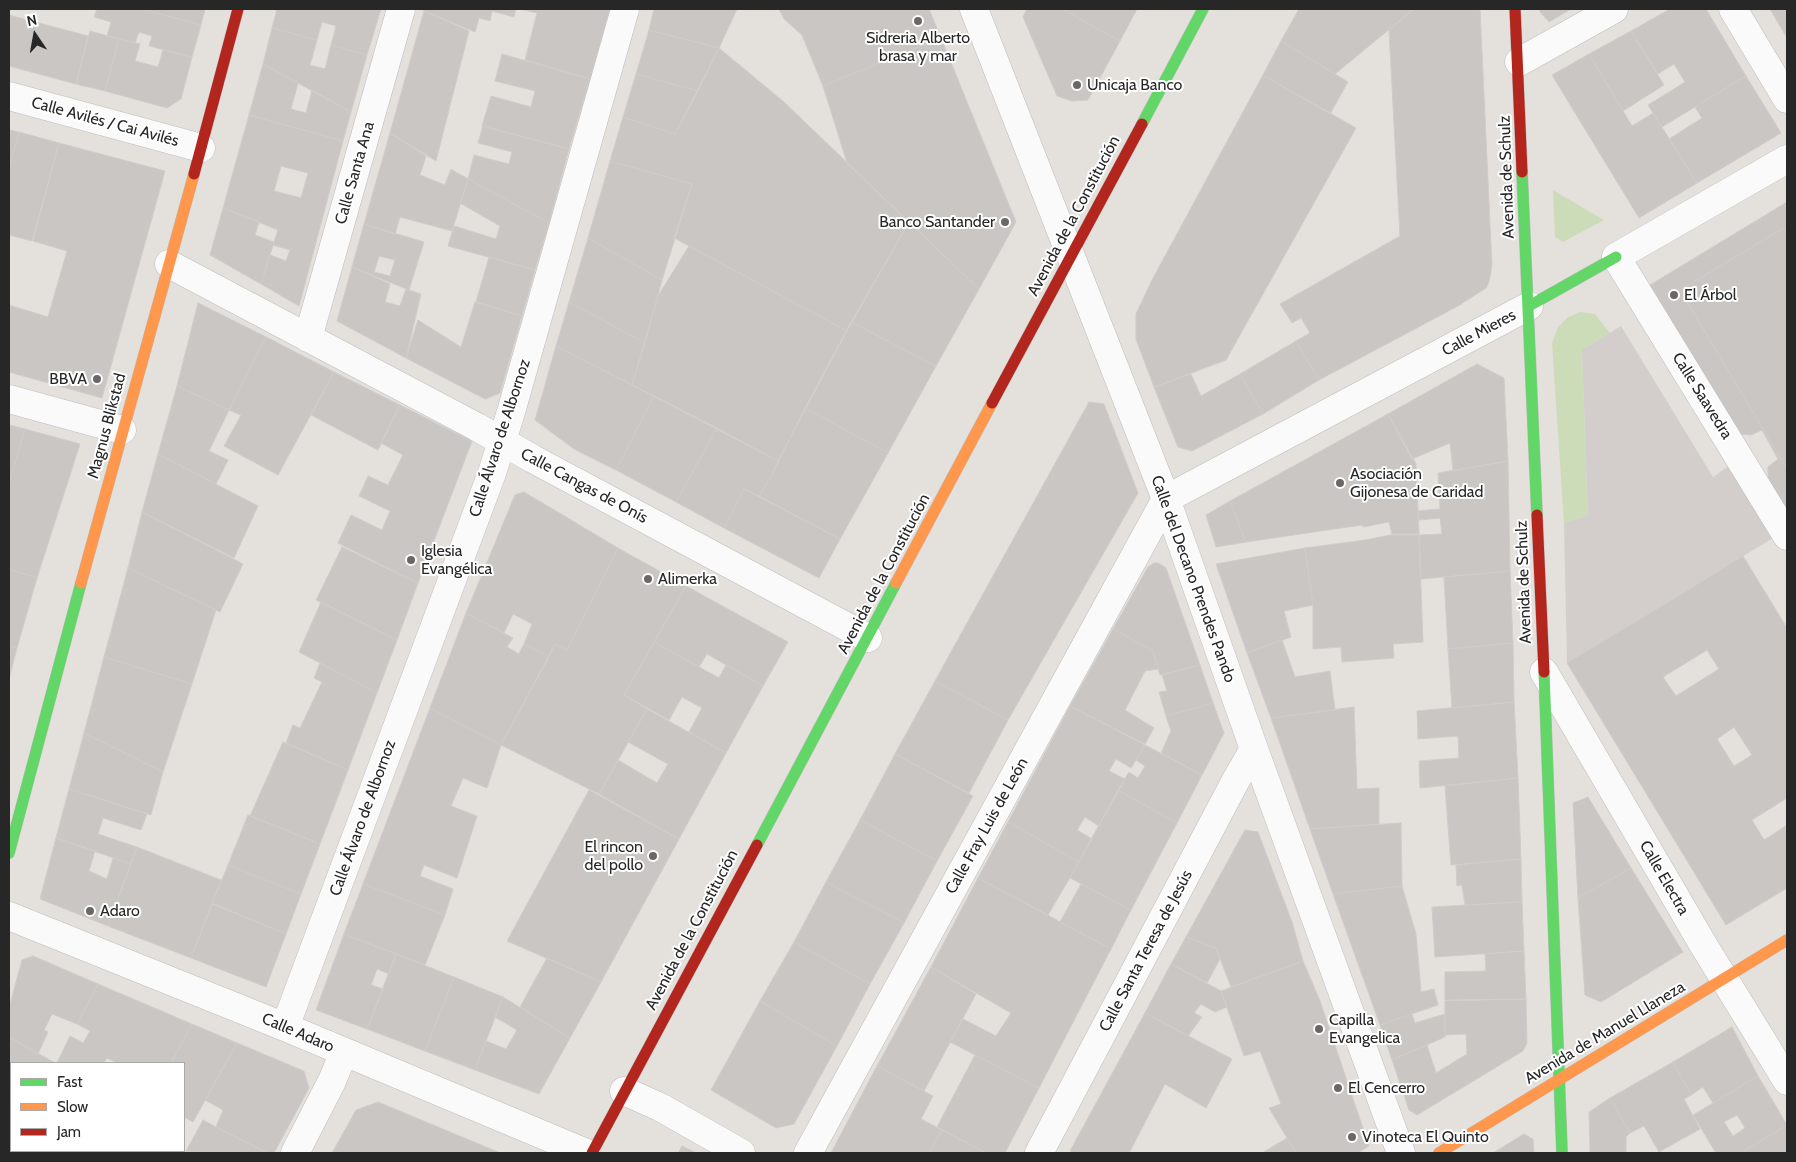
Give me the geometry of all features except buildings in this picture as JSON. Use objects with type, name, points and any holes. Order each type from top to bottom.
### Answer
[{"type":"street","name":"Magnus Blikstad","points":[[9,853],[122,430],[202,148],[238,9]]},
{"type":"street","name":"Calle Santa Ana","points":[[308,338],[402,9]]},
{"type":"street","name":"Calle Álvaro de Albornoz","points":[[285,1026],[502,441],[625,9]]},
{"type":"street","name":"Calle del Decano Prendes Pando","points":[[974,9],[1166,499],[1254,749],[1401,1153]]},
{"type":"street","name":"Avenida de la Constitución","points":[[592,1153],[1203,9]]},
{"type":"street","name":"Avenida de Schulz","points":[[1515,9],[1519,62],[1562,1153]]},
{"type":"street","points":[[1519,62],[1614,9]]},
{"type":"street","points":[[1733,9],[1787,98]]},
{"type":"street","name":"Calle Avilés / Cai Avilés","points":[[9,96],[202,148]]},
{"type":"street","name":"Calle Mieres","points":[[1166,499],[1529,306],[1787,159]]},
{"type":"street","name":"Calle Saavedra","points":[[1616,257],[1787,536]]},
{"type":"street","name":"Calle Cangas de Onís","points":[[169,264],[868,638]]},
{"type":"street","points":[[9,399],[122,430]]},
{"type":"street","name":"Calle Fray Luis de León","points":[[808,1153],[1166,499]]},
{"type":"street","name":"Calle Electra","points":[[1544,672],[1724,979],[1787,1081]]},
{"type":"street","name":"Calle Santa Teresa de Jesús","points":[[1039,1153],[1254,749]]},
{"type":"street","name":"Calle Adaro","points":[[9,916],[285,1026],[586,1153]]},
{"type":"street","name":"Avenida de Manuel Llaneza","points":[[1439,1153],[1787,940]]},
{"type":"street","points":[[295,1153],[332,1081],[344,1052]]},
{"type":"street","points":[[624,1091],[660,1107],[741,1153]]},
{"type":"green space","points":[[1553,190],[1604,220],[1563,242],[1555,237]]},
{"type":"green space","points":[[1580,312],[1595,314],[1610,333],[1582,350],[1588,515],[1564,523],[1552,343],[1558,327],[1568,317]]},
{"type":"shaded area","points":[[1621,326],[1713,477],[1730,465],[1776,536],[1567,663],[1564,523],[1588,515],[1582,350]]},
{"type":"traffic: fast","points":[[1142,124],[1203,9]]},
{"type":"traffic: fast","points":[[1522,172],[1537,515]]},
{"type":"traffic: fast","points":[[1529,306],[1616,257]]},
{"type":"traffic: fast","points":[[9,853],[81,583]]},
{"type":"traffic: fast","points":[[757,845],[896,583]]},
{"type":"traffic: fast","points":[[1544,672],[1562,1153]]},
{"type":"traffic: slow","points":[[81,583],[194,174]]},
{"type":"traffic: slow","points":[[896,583],[992,403]]},
{"type":"traffic: slow","points":[[1439,1153],[1787,940]]},
{"type":"traffic: jam","points":[[194,174],[238,9]]},
{"type":"traffic: jam","points":[[1515,9],[1522,172]]},
{"type":"traffic: jam","points":[[992,403],[1142,124]]},
{"type":"traffic: jam","points":[[1537,515],[1544,672]]},
{"type":"traffic: jam","points":[[592,1153],[757,845]]},
{"type":"place","name":"Sidreria Alberto brasa y mar","points":[[918,21]]},
{"type":"place","name":"Unicaja Banco","points":[[1077,85]]},
{"type":"place","name":"Banco Santander","points":[[1005,222]]},
{"type":"place","name":"El Árbol","points":[[1674,295]]},
{"type":"place","name":"BBVA","points":[[97,379]]},
{"type":"place","name":"Asociación Gijonesa de Caridad","points":[[1340,483]]},
{"type":"place","name":"Iglesia Evangélica","points":[[411,560]]},
{"type":"place","name":"Alimerka","points":[[648,579]]},
{"type":"place","name":"El rincon del pollo","points":[[653,856]]},
{"type":"place","name":"Adaro","points":[[90,911]]},
{"type":"place","name":"Capilla Evangelica","points":[[1319,1029]]},
{"type":"place","name":"El Cencerro","points":[[1338,1088]]},
{"type":"place","name":"Vinoteca El Quinto","points":[[1352,1137]]}]
